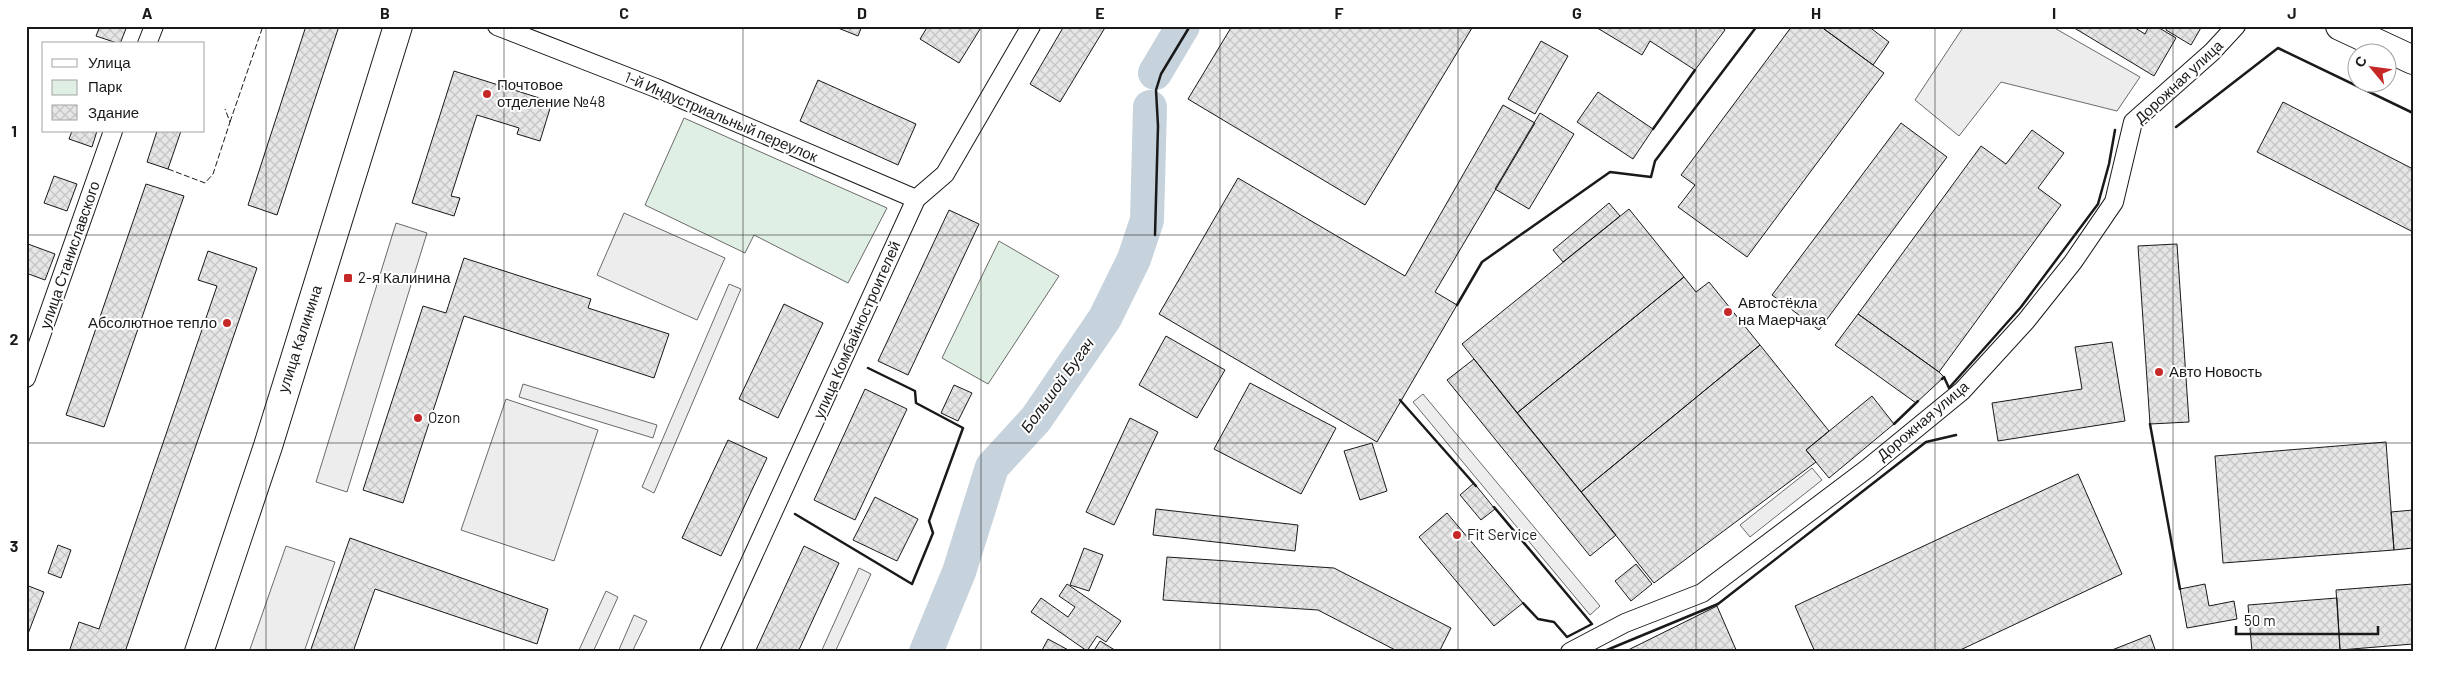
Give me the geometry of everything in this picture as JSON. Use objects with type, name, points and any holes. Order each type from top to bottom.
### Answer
[{"type":"main road","name":"улица Калинина","points":[[199,652],[268,446],[398,26]]},
{"type":"main road","points":[[2340,26],[2413,60]]},
{"type":"street","points":[[148,42],[154,26]]},
{"type":"street","name":"1-й Индустриальный переулок","points":[[497,26],[656,88],[916,199]]},
{"type":"street","name":"улица Комбайностроителей","points":[[710,652],[916,199],[945,174],[1031,26]]},
{"type":"street","name":"Дорожная улица","points":[[1570,652],[1625,623],[1702,593],[1868,468],[1962,391],[2026,321],[2056,284],[2114,202],[2133,122],[2212,52],[2236,26]]},
{"type":"street","name":"улица Станиславского","points":[[26,378],[114,132]]},
{"type":"green space","points":[[684,118],[887,208],[848,283],[754,235],[745,253],[645,205]]},
{"type":"green space","points":[[999,241],[1059,276],[988,384],[942,358]]},
{"type":"shaded area","points":[[1964,26],[2051,26],[2140,77],[2117,111],[2001,82],[1959,136],[1915,100]]},
{"type":"shaded area","points":[[624,213],[725,258],[697,320],[597,275]]},
{"type":"shaded area","points":[[396,223],[427,233],[347,492],[316,482]]},
{"type":"shaded area","points":[[729,284],[741,289],[654,493],[642,487]]},
{"type":"shaded area","points":[[523,384],[657,425],[653,438],[519,397]]},
{"type":"shaded area","points":[[1423,394],[1600,606],[1590,615],[1413,402]]},
{"type":"shaded area","points":[[506,399],[598,430],[554,561],[461,530]]},
{"type":"shaded area","points":[[1812,468],[1822,480],[1750,537],[1740,525]]},
{"type":"shaded area","points":[[286,546],[335,562],[304,652],[249,652]]},
{"type":"shaded area","points":[[859,568],[871,574],[835,652],[821,652]]},
{"type":"shaded area","points":[[606,591],[618,597],[593,652],[579,650]]},
{"type":"shaded area","points":[[634,615],[647,621],[632,652],[618,652]]},
{"type":"building","points":[[100,26],[127,26],[121,42],[114,42],[96,36]]},
{"type":"building","points":[[306,26],[339,26],[277,215],[248,205]]},
{"type":"building","points":[[839,26],[862,26],[858,36],[838,28]]},
{"type":"building","points":[[928,26],[982,26],[959,63],[920,39]]},
{"type":"building","points":[[1064,26],[1106,26],[1060,102],[1030,84]]},
{"type":"building","points":[[1232,26],[1469,26],[1472,28],[1365,205],[1188,99]]},
{"type":"building","points":[[1594,26],[1720,26],[1725,30],[1695,70],[1650,41],[1642,55]]},
{"type":"building","points":[[1792,26],[1820,26],[1884,73],[1747,257],[1678,207],[1695,185],[1681,175]]},
{"type":"building","points":[[1820,26],[1868,26],[1889,42],[1873,65]]},
{"type":"building","points":[[2071,26],[2132,26],[2145,34],[2149,26],[2156,26],[2176,38],[2154,76]]},
{"type":"building","points":[[2168,26],[2202,26],[2191,45],[2166,30]]},
{"type":"building","points":[[1541,41],[1568,56],[1535,114],[1508,99]]},
{"type":"building","points":[[454,71],[552,102],[540,141],[517,134],[519,128],[477,115],[451,196],[460,198],[454,216],[412,203]]},
{"type":"building","points":[[818,80],[916,124],[898,165],[800,121]]},
{"type":"building","points":[[1598,92],[1653,129],[1633,159],[1577,122]]},
{"type":"building","points":[[2283,102],[2413,169],[2413,232],[2257,152]]},
{"type":"building","points":[[1503,105],[1535,123],[1435,292],[1457,305],[1377,442],[1159,314],[1238,178],[1405,276]]},
{"type":"building","points":[[1540,113],[1574,134],[1529,209],[1495,189]]},
{"type":"building","points":[[1901,123],[1947,157],[1819,330],[1772,295]]},
{"type":"building","points":[[2032,130],[2064,153],[2038,188],[2061,205],[1939,372],[1858,314],[1981,146],[2006,164]]},
{"type":"building","points":[[72,132],[97,132],[92,147],[69,139]]},
{"type":"building","points":[[157,132],[181,132],[168,169],[147,162]]},
{"type":"building","points":[[54,176],[77,184],[67,211],[44,203]]},
{"type":"building","points":[[146,184],[184,196],[104,427],[66,415]]},
{"type":"building","points":[[1609,203],[1620,216],[1563,262],[1553,250]]},
{"type":"building","points":[[1629,209],[1684,277],[1517,413],[1462,344]]},
{"type":"building","points":[[949,210],[979,224],[908,375],[878,361]]},
{"type":"building","points":[[28,244],[55,254],[45,280],[26,273]]},
{"type":"building","points":[[2177,244],[2189,422],[2150,424],[2138,246]]},
{"type":"building","points":[[208,251],[257,268],[125,652],[69,652],[79,622],[99,629],[217,286],[198,280]]},
{"type":"building","points":[[464,258],[591,299],[588,308],[669,334],[654,378],[464,316],[403,503],[363,490],[423,306],[446,313]]},
{"type":"building","points":[[1684,277],[1696,292],[1709,282],[1760,345],[1581,492],[1517,413]]},
{"type":"building","points":[[784,304],[823,323],[778,418],[739,399]]},
{"type":"building","points":[[1858,314],[1944,377],[1916,403],[1835,345]]},
{"type":"building","points":[[1166,336],[1225,370],[1197,418],[1139,385]]},
{"type":"building","points":[[2112,342],[2125,421],[1998,441],[1992,403],[2082,389],[2075,347]]},
{"type":"building","points":[[1760,345],[1829,431],[1806,450],[1816,462],[1654,583],[1581,492]]},
{"type":"building","points":[[1474,359],[1616,535],[1590,556],[1447,380]]},
{"type":"building","points":[[1250,383],[1336,428],[1301,494],[1214,449]]},
{"type":"building","points":[[954,385],[972,393],[958,421],[941,413]]},
{"type":"building","points":[[865,389],[907,409],[855,520],[814,500]]},
{"type":"building","points":[[1872,396],[1894,424],[1829,478],[1806,450]]},
{"type":"building","points":[[1130,418],[1158,432],[1114,525],[1086,512]]},
{"type":"building","points":[[728,440],[767,458],[721,556],[682,538]]},
{"type":"building","points":[[2386,442],[2394,550],[2223,563],[2215,456]]},
{"type":"building","points":[[1372,443],[1387,491],[1360,500],[1344,451]]},
{"type":"building","points":[[2078,474],[2122,574],[1956,652],[1815,652],[1795,606]]},
{"type":"building","points":[[1474,483],[1495,509],[1481,520],[1460,495]]},
{"type":"building","points":[[875,497],[918,519],[897,561],[853,540]]},
{"type":"building","points":[[1156,509],[1298,525],[1295,551],[1153,535]]},
{"type":"building","points":[[2413,510],[2413,548],[2394,550],[2391,512]]},
{"type":"building","points":[[1447,513],[1523,603],[1494,626],[1419,537]]},
{"type":"building","points":[[350,538],[548,609],[537,644],[375,589],[353,652],[310,652]]},
{"type":"building","points":[[58,545],[71,550],[61,578],[48,573]]},
{"type":"building","points":[[804,546],[839,563],[798,652],[755,652]]},
{"type":"building","points":[[1084,548],[1103,555],[1089,591],[1070,585]]},
{"type":"building","points":[[1167,557],[1334,568],[1451,628],[1439,652],[1399,652],[1318,610],[1163,600]]},
{"type":"building","points":[[1636,564],[1652,584],[1631,601],[1615,581]]},
{"type":"building","points":[[1067,584],[1121,621],[1106,642],[1097,636],[1087,651],[1031,612],[1041,598],[1068,617],[1075,607],[1059,596]]},
{"type":"building","points":[[2205,584],[2209,606],[2234,601],[2237,619],[2187,628],[2180,589]]},
{"type":"building","points":[[2413,584],[2413,644],[2340,650],[2336,590]]},
{"type":"building","points":[[26,585],[44,592],[26,639]]},
{"type":"building","points":[[2337,598],[2340,650],[2252,652],[2248,605]]},
{"type":"building","points":[[1717,606],[1737,652],[1624,652]]},
{"type":"building","points":[[2150,635],[2156,652],[2107,652]]},
{"type":"building","points":[[1048,639],[1072,652],[1041,652]]},
{"type":"building","points":[[1100,641],[1118,652],[1093,652]]},
{"type":"waterway","name":"Большой Бугач","points":[[1155,73],[1183,26]]},
{"type":"waterway","name":"Большой Бугач","points":[[926,652],[959,572],[992,467],[1036,419],[1105,318],[1134,259],[1147,220],[1150,107]]},
{"type":"fence","points":[[230,122],[263,26]]},
{"type":"fence","points":[[168,169],[205,183],[213,174],[230,122],[225,109]]},
{"type":"wall","points":[[1155,235],[1158,126],[1156,90],[1161,74],[1190,26]]},
{"type":"wall","points":[[1457,305],[1482,262],[1610,172],[1651,177],[1655,161],[1757,26]]},
{"type":"wall","points":[[2176,127],[2278,48],[2413,113]]},
{"type":"wall","points":[[1653,129],[1695,70]]},
{"type":"wall","points":[[1942,379],[1944,377],[1949,388],[2021,307],[2098,204],[2109,164],[2115,130]]},
{"type":"wall","points":[[795,514],[912,584],[933,533],[929,521],[963,428],[916,403],[915,391],[868,368]]},
{"type":"wall","points":[[1400,400],[1476,486]]},
{"type":"wall","points":[[1894,424],[1918,401]]},
{"type":"wall","points":[[2150,424],[2180,589]]},
{"type":"wall","points":[[1602,652],[1718,604],[1926,442],[1956,435]]},
{"type":"wall","points":[[1494,507],[1592,624],[1567,637],[1554,622],[1538,619],[1523,603]]},
{"type":"place","name":"Почтовое отделение №48","points":[[487,94]]},
{"type":"place","name":"2-я Калинина","points":[[348,278]]},
{"type":"place","name":"Автостёкла на Маерчака","points":[[1728,312]]},
{"type":"place","name":"Абсолютное тепло","points":[[227,323]]},
{"type":"place","name":"Авто Новость","points":[[2159,372]]},
{"type":"place","name":"Ozon","points":[[418,418]]},
{"type":"place","name":"Fit Service","points":[[1457,535]]}]
